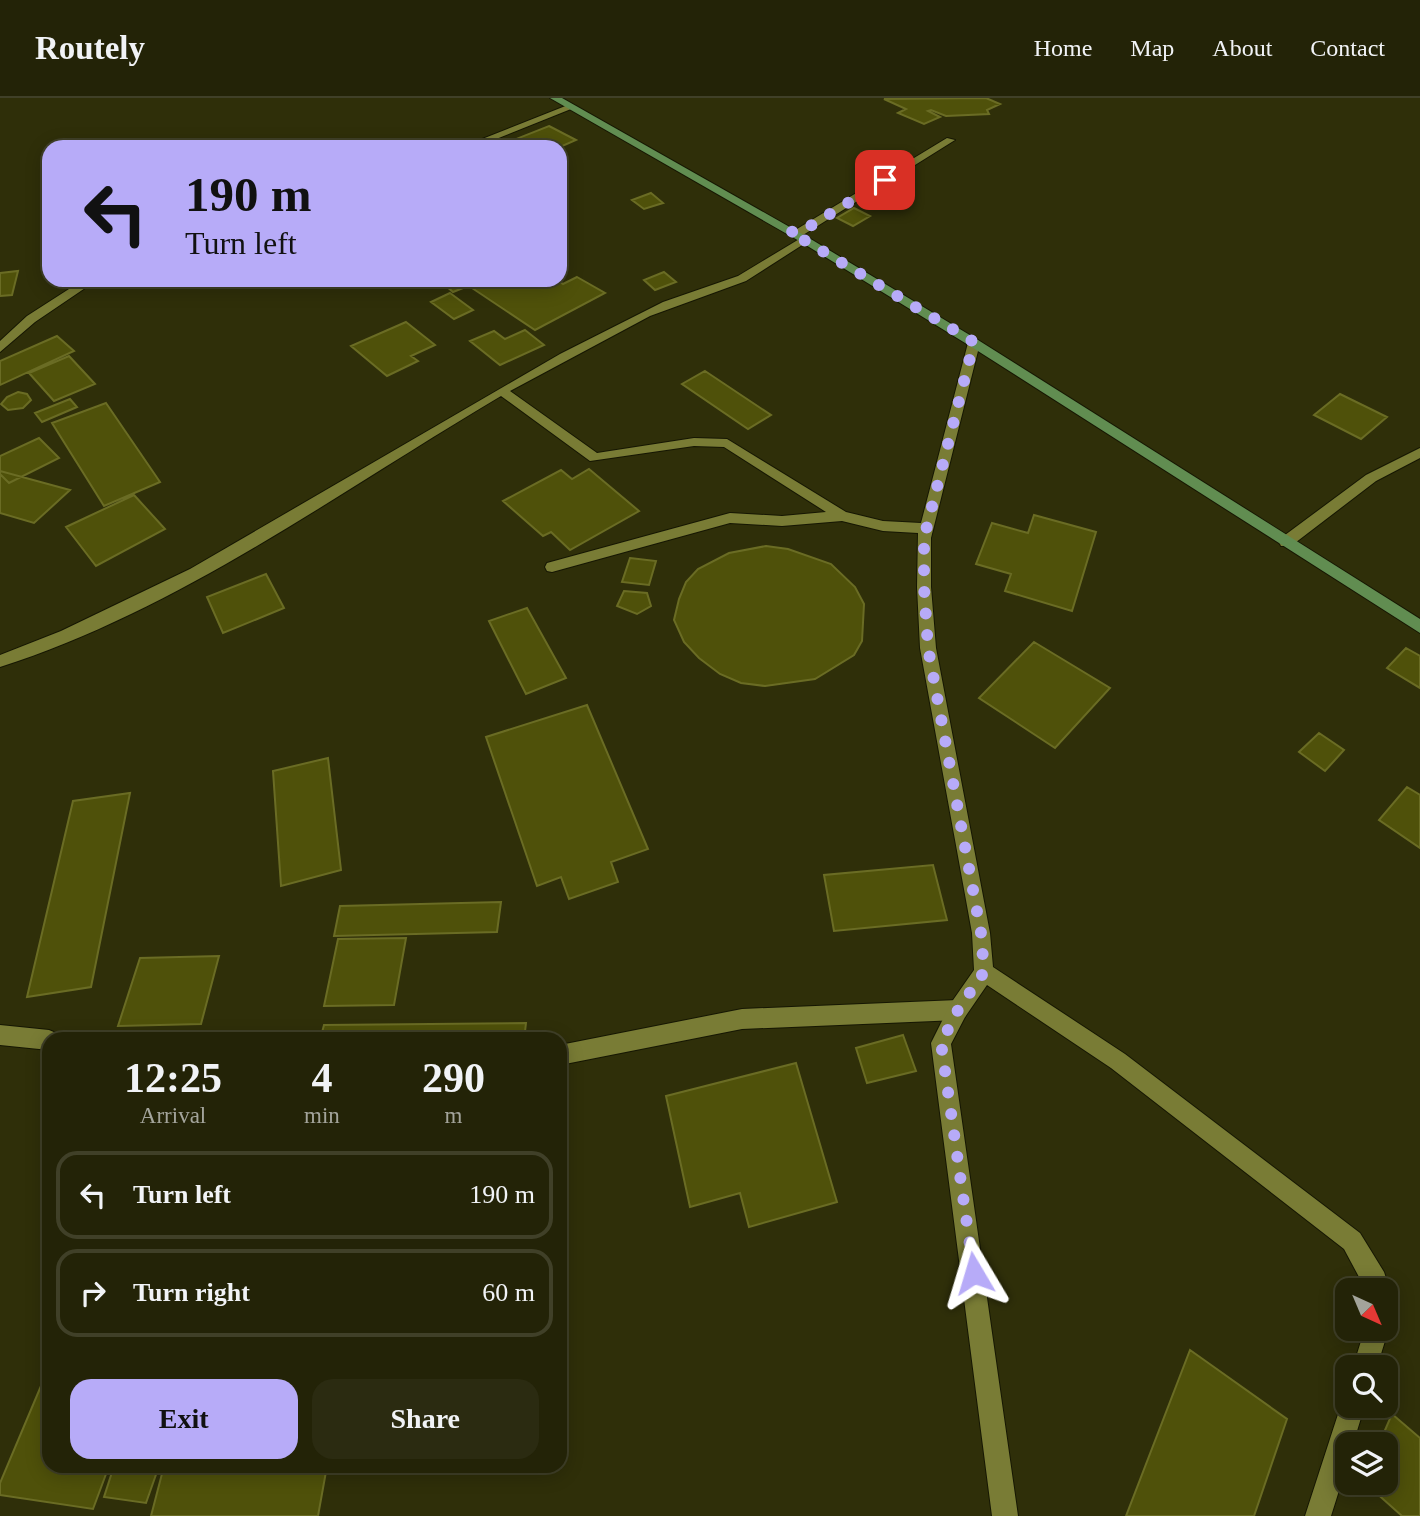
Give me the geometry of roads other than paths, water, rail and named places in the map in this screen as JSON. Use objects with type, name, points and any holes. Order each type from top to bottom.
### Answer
[{"type":"street","points":[[555,98],[805,240],[974,342],[1420,627]]},
{"type":"street","points":[[485,140],[571,107]]},
{"type":"street","points":[[789,231],[799,233],[950,140]]},
{"type":"street","points":[[0,661],[127,607],[200,569],[502,391],[632,320],[671,302],[751,275],[805,240]]},
{"type":"street","points":[[0,348],[31,319],[80,287]]},
{"type":"street","points":[[974,342],[926,528],[924,587],[928,648],[981,933],[984,972],[958,1010],[941,1043],[1005,1516]]},
{"type":"street","points":[[502,391],[595,458],[669,445],[727,443],[842,516]]},
{"type":"street","points":[[1286,542],[1371,478],[1420,452]]},
{"type":"street","points":[[552,567],[730,518],[782,521],[842,516],[883,526],[926,528]]},
{"type":"street","points":[[984,972],[1118,1061],[1187,1111],[1352,1241],[1375,1278]]},
{"type":"street","points":[[567,1054],[742,1019],[958,1010]]},
{"type":"street","points":[[0,1035],[42,1039]]},
{"type":"street","points":[[1318,1516],[1349,1418]]}]
